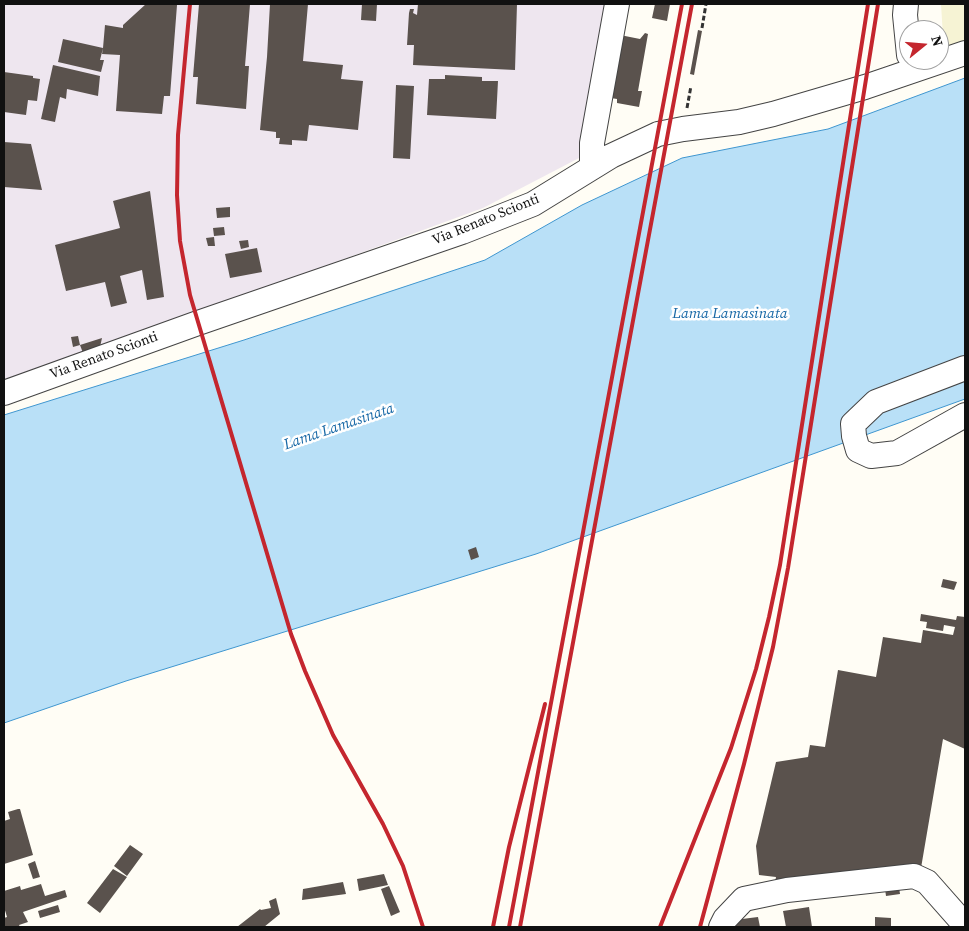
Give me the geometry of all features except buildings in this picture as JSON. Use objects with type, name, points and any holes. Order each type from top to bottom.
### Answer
[{"type":"street","points":[[592,167],[592,143],[618,4]]},
{"type":"street","points":[[906,4],[906,20]]},
{"type":"street","name":"Via Renato Scionti","points":[[949,56],[965,53]]},
{"type":"street","name":"Via Renato Scionti","points":[[4,393],[198,323],[462,232],[533,204],[611,156],[658,134],[739,122],[774,114],[865,87],[899,68]]},
{"type":"street","points":[[965,368],[876,402],[853,424],[854,436],[858,450],[871,456],[897,453],[965,415]]},
{"type":"street","points":[[721,927],[725,919],[744,898],[786,890],[914,876],[927,882],[965,926]]},
{"type":"path","points":[[702,28],[706,4]]},
{"type":"shaded area","points":[[4,4],[606,4],[581,157],[483,208],[4,384]]},
{"type":"shaded area","points":[[941,4],[965,4],[965,44],[949,50],[949,20],[942,20]]},
{"type":"water","name":"Lama Lamasinata","points":[[965,78],[965,399],[536,554],[126,681],[4,723],[4,415],[244,340],[485,260],[582,205],[682,158],[828,129]]},
{"type":"railway","points":[[190,4],[178,135],[177,195],[180,241],[190,295],[291,634],[333,735],[383,824],[403,866],[423,927]]},
{"type":"railway","points":[[509,927],[682,4]]},
{"type":"railway","points":[[520,927],[692,4]]},
{"type":"railway","points":[[660,927],[731,748],[756,669],[769,617],[780,565],[868,4]]},
{"type":"railway","points":[[700,927],[773,647],[788,568],[878,4]]},
{"type":"railway","points":[[493,927],[509,847],[545,704]]}]
